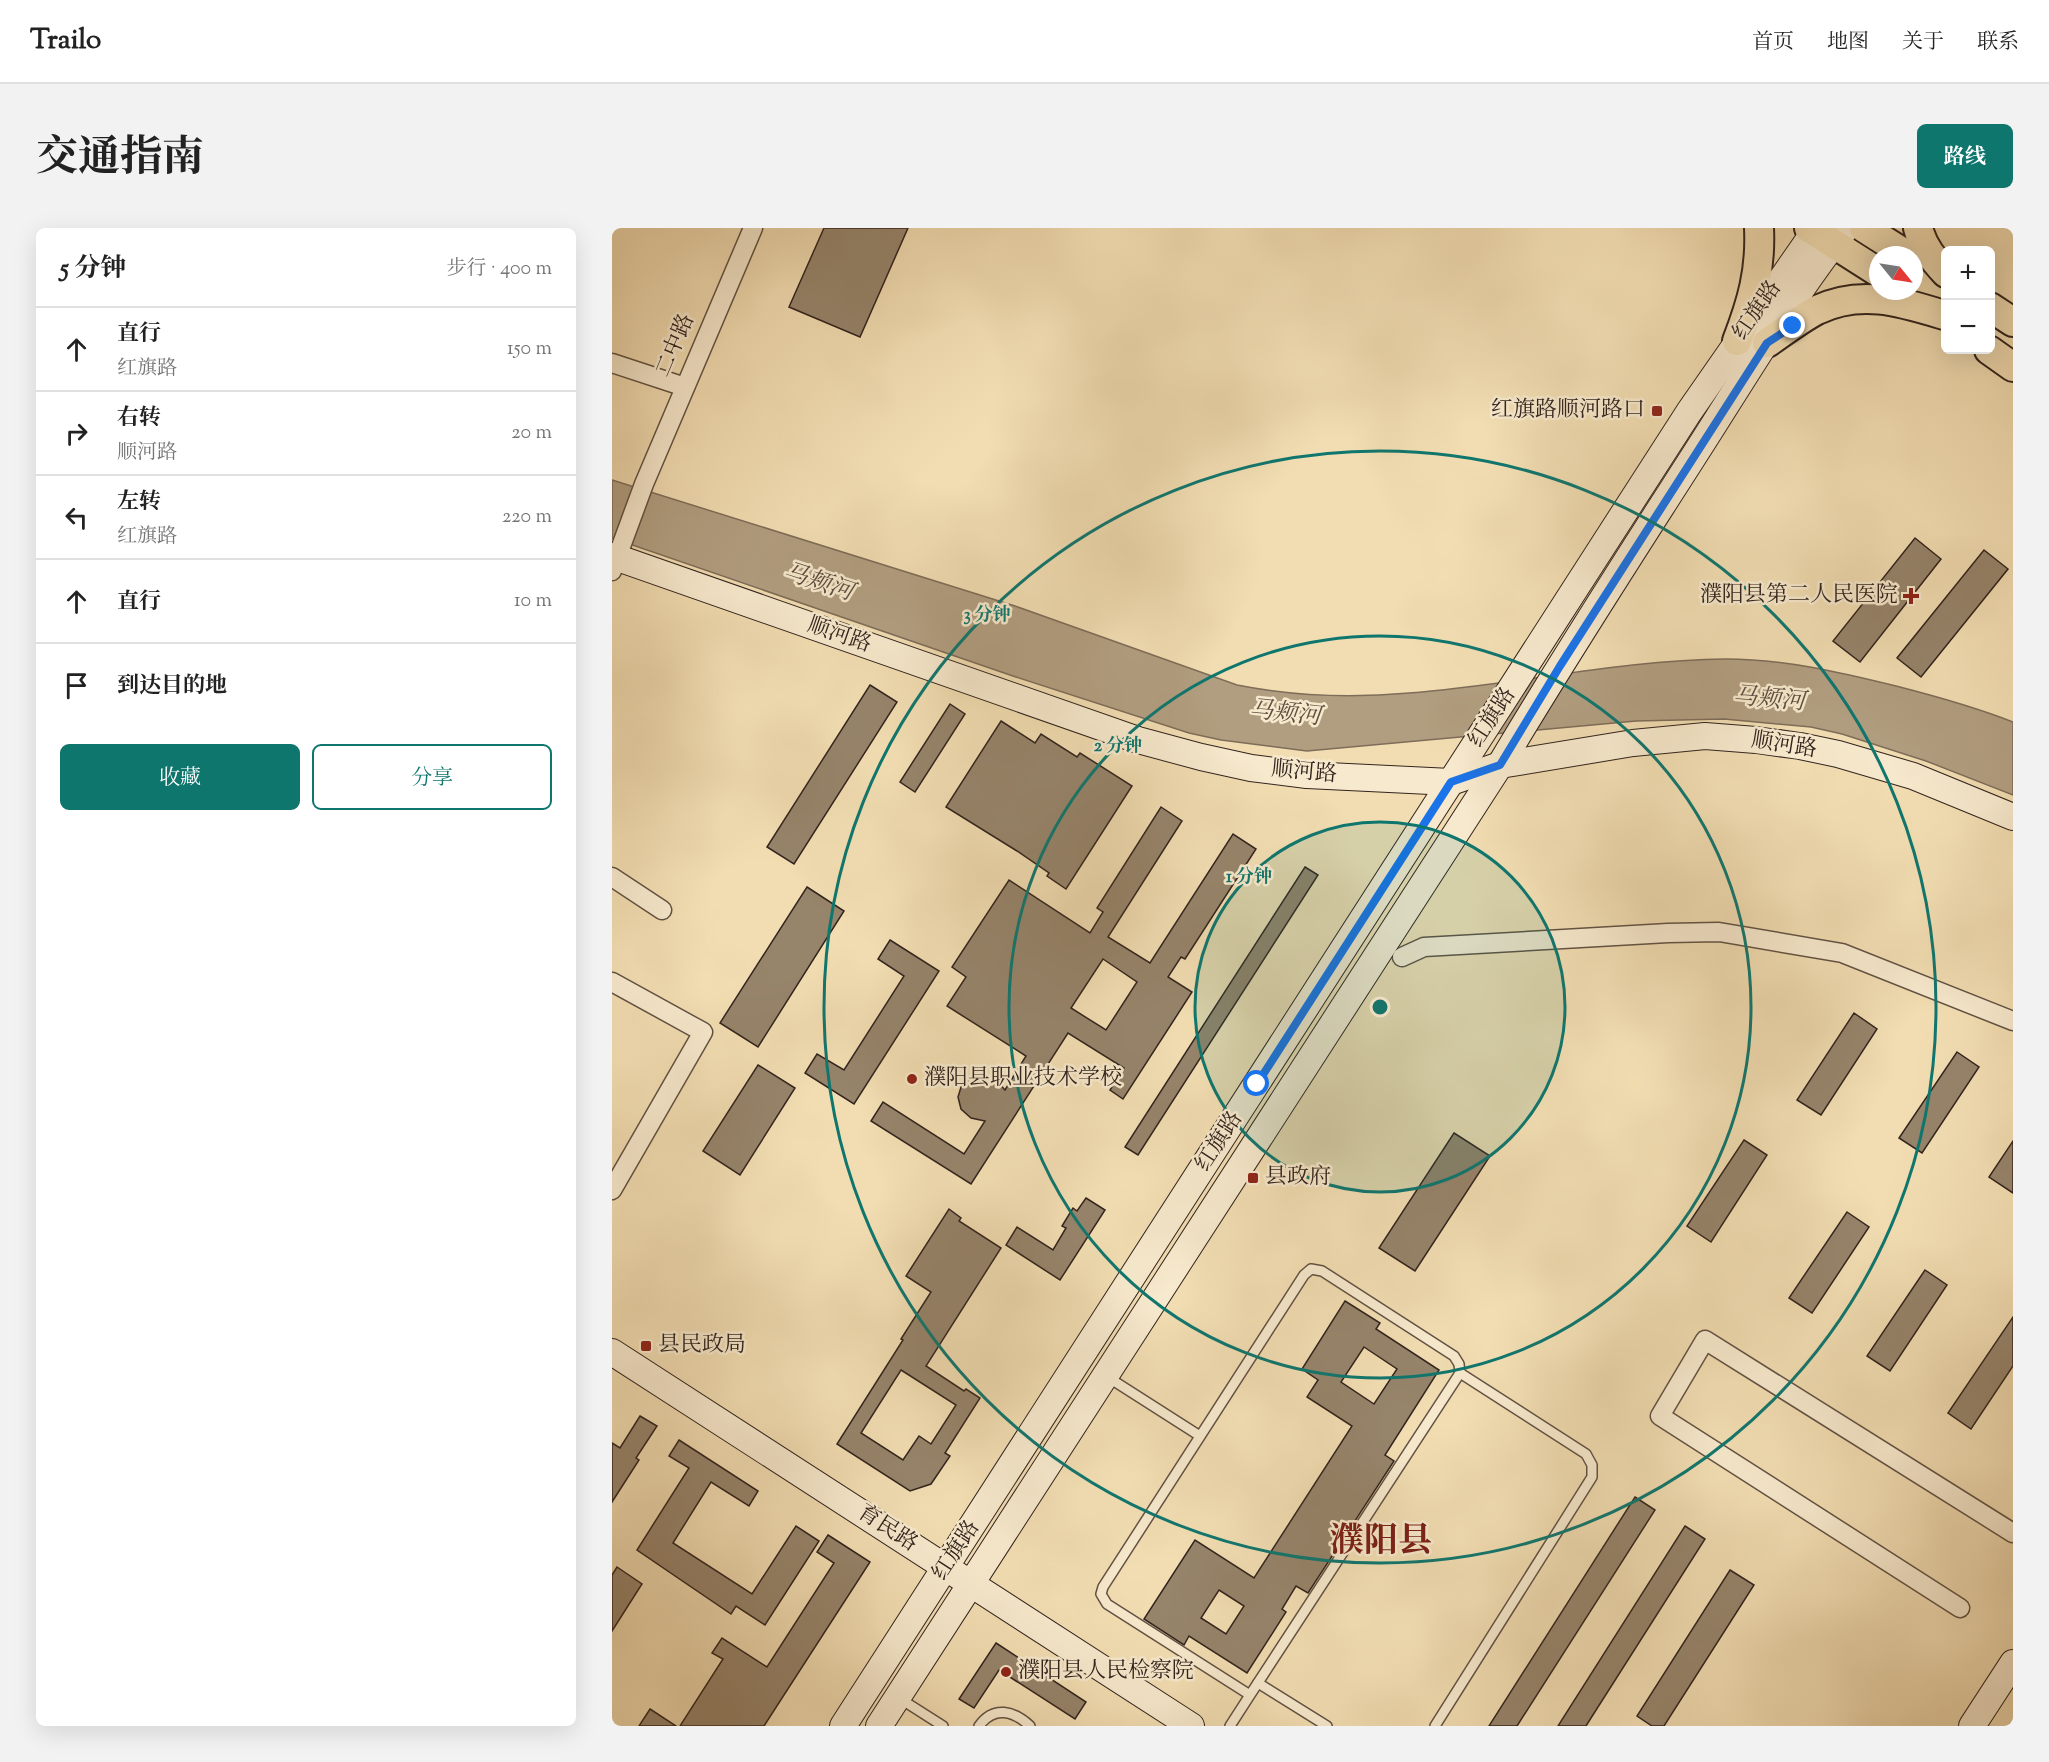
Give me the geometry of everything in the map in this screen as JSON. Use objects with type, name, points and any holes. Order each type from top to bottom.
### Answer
[{"type":"main road","points":[[1737,341],[1756,283],[1760,251],[1759,228]]},
{"type":"main road","points":[[1864,228],[1893,246]]},
{"type":"main road","points":[[1918,228],[1920,238],[1941,267]]},
{"type":"main road","points":[[1824,232],[1869,265]]},
{"type":"main road","name":"红旗路","points":[[843,1726],[1689,412],[1737,341],[1824,232]]},
{"type":"main road","name":"红旗路","points":[[879,1726],[1506,755],[1560,666],[1767,343],[1824,232]]},
{"type":"main road","points":[[1923,265],[1941,276]]},
{"type":"main road","points":[[1767,343],[1817,310],[1841,302],[1869,298],[1894,300],[1941,315]]},
{"type":"main road","points":[[1920,300],[1941,313]]},
{"type":"main road","points":[[1995,311],[2013,322]]},
{"type":"main road","points":[[1995,354],[2013,367]]},
{"type":"main road","name":"顺河路","points":[[615,560],[1138,740],[1251,768],[1307,775],[1451,782],[1506,755],[1705,736],[1756,740],[1838,754],[1912,776],[2013,817]]},
{"type":"main road","points":[[1257,1084],[1283,1101]]},
{"type":"main road","name":"育民路","points":[[612,1352],[1191,1726]]},
{"type":"main road","points":[[1972,1726],[2013,1663]]},
{"type":"main road","points":[[872,1681],[898,1697]]},
{"type":"street","name":"二中路","points":[[615,560],[644,484],[753,228]]},
{"type":"street","points":[[612,363],[685,387]]},
{"type":"street","points":[[612,877],[662,910]]},
{"type":"street","points":[[1402,957],[1424,947],[1719,932],[1842,953],[2013,1021]]},
{"type":"street","points":[[612,982],[703,1032],[612,1190]]},
{"type":"street","points":[[1960,1608],[1660,1416],[1705,1340],[2013,1533]]},
{"type":"lane","points":[[1230,1726],[1460,1373],[1459,1364],[1454,1356],[1322,1271],[1311,1269],[1304,1275],[1102,1587],[1101,1594],[1107,1604],[1250,1695]]},
{"type":"lane","points":[[1435,1726],[1592,1477],[1592,1465],[1586,1454],[1460,1373]]},
{"type":"lane","points":[[1106,1375],[1200,1436]]},
{"type":"lane","points":[[1258,1683],[1327,1726]]},
{"type":"lane","points":[[898,1697],[943,1726]]},
{"type":"lane","points":[[980,1726],[983,1720],[996,1713],[1007,1712],[1020,1716],[1030,1726]]},
{"type":"water","name":"马颊河","points":[[612,480],[1015,606],[1237,685],[1258,689],[1344,696],[1388,695],[1607,668],[1686,660],[1726,659],[1769,661],[1854,676],[1940,698],[2013,722],[2013,795],[1926,761],[1842,734],[1811,727],[1724,719],[1636,721],[1307,751],[1221,740],[1189,733],[1010,675],[612,538]]},
{"type":"building","points":[[824,228],[908,228],[860,337],[789,307]]},
{"type":"building","points":[[1915,538],[1941,559],[1860,662],[1833,641]]},
{"type":"building","points":[[1984,550],[2008,569],[1921,677],[1897,658]]},
{"type":"building","points":[[870,685],[897,702],[794,864],[767,847]]},
{"type":"building","points":[[950,704],[965,714],[915,792],[900,782]]},
{"type":"building","points":[[1001,721],[1035,743],[1041,734],[1077,757],[1080,753],[1132,786],[1066,889],[1047,876],[1049,873],[1017,851],[946,807]]},
{"type":"building","points":[[1161,807],[1182,821],[1108,937],[1150,963],[1233,834],[1256,849],[1185,959],[1181,957],[1168,977],[1192,992],[1123,1099],[1110,1090],[1124,1068],[1068,1033],[971,1184],[871,1121],[883,1102],[964,1154],[985,1121],[971,1118],[961,1109],[958,1097],[962,1084],[974,1075],[981,1074],[995,1079],[1005,1090],[1026,1056],[947,1006],[966,977],[952,967],[1009,880],[1090,933],[1103,912],[1097,908]],"holes":[[[1103,959],[1137,982],[1106,1030],[1071,1008]]]},
{"type":"building","points":[[1305,867],[1318,875],[1138,1155],[1125,1147]]},
{"type":"building","points":[[807,887],[844,911],[758,1047],[720,1023]]},
{"type":"building","points":[[890,940],[939,971],[854,1104],[805,1073],[817,1054],[844,1070],[904,976],[878,959]]},
{"type":"building","points":[[1854,1013],[1877,1029],[1821,1115],[1797,1100]]},
{"type":"building","points":[[1957,1052],[1979,1067],[1922,1153],[1899,1138]]},
{"type":"building","points":[[758,1065],[795,1088],[740,1175],[703,1151]]},
{"type":"building","points":[[1454,1133],[1490,1156],[1415,1271],[1379,1248]]},
{"type":"building","points":[[1744,1140],[1767,1155],[1711,1242],[1687,1226]]},
{"type":"building","points":[[2013,1141],[2013,1193],[1989,1177]]},
{"type":"building","points":[[1086,1198],[1105,1210],[1060,1280],[1006,1245],[1017,1227],[1053,1250],[1066,1228],[1062,1226],[1073,1208],[1077,1211]]},
{"type":"building","points":[[949,1209],[961,1218],[959,1221],[1001,1248],[926,1366],[964,1391],[966,1389],[980,1398],[945,1453],[950,1456],[931,1484],[910,1491],[837,1444],[931,1292],[906,1276]],"holes":[[[901,1370],[956,1405],[931,1444],[919,1436],[903,1460],[861,1433]]]},
{"type":"building","points":[[1847,1212],[1869,1227],[1812,1313],[1789,1298]]},
{"type":"building","points":[[1925,1270],[1947,1285],[1890,1371],[1867,1356]]},
{"type":"building","points":[[1345,1301],[1380,1323],[1376,1329],[1439,1370],[1385,1455],[1394,1461],[1308,1593],[1296,1586],[1282,1609],[1286,1612],[1247,1673],[1189,1636],[1184,1645],[1144,1619],[1195,1540],[1254,1578],[1352,1426],[1307,1397],[1318,1380],[1302,1369]],"holes":[[[1364,1347],[1397,1369],[1374,1404],[1341,1382]],[[1219,1590],[1244,1606],[1226,1634],[1201,1618]]]},
{"type":"building","points":[[2013,1317],[2013,1366],[1971,1429],[1948,1413]]},
{"type":"building","points":[[640,1416],[657,1426],[636,1458],[639,1460],[612,1502],[612,1443],[620,1448]]},
{"type":"building","points":[[679,1440],[758,1491],[749,1506],[711,1482],[673,1543],[752,1594],[796,1526],[819,1541],[765,1625],[736,1606],[731,1614],[637,1550],[689,1468],[669,1456]]},
{"type":"building","points":[[1635,1497],[1655,1510],[1517,1726],[1489,1726]]},
{"type":"building","points":[[1685,1526],[1705,1539],[1586,1726],[1558,1726]]},
{"type":"building","points":[[828,1535],[870,1562],[764,1726],[680,1726],[723,1659],[712,1653],[722,1638],[767,1667],[834,1563],[817,1552]]},
{"type":"building","points":[[617,1567],[642,1584],[612,1631],[612,1575]]},
{"type":"building","points":[[1730,1570],[1754,1585],[1664,1726],[1652,1726],[1637,1716]]},
{"type":"building","points":[[996,1643],[1086,1702],[1075,1719],[999,1670],[974,1708],[959,1699]]},
{"type":"building","points":[[650,1709],[676,1726],[639,1726]]},
{"type":"place","name":"红旗路顺河路口","points":[[1657,411]]},
{"type":"place","name":"濮阳县第二人民医院","points":[[1911,596]]},
{"type":"place","name":"濮阳县职业技术学校","points":[[912,1079]]},
{"type":"place","name":"县政府","points":[[1253,1178]]},
{"type":"place","name":"县民政局","points":[[646,1346]]},
{"type":"place","name":"濮阳县人民检察院","points":[[1006,1672]]},
{"type":"district","name":"濮阳县","points":[[1381,1542]]},
{"type":"route","points":[[1257,1084],[1451,782],[1500,765],[1560,666],[1767,343],[1793,326]]}]
